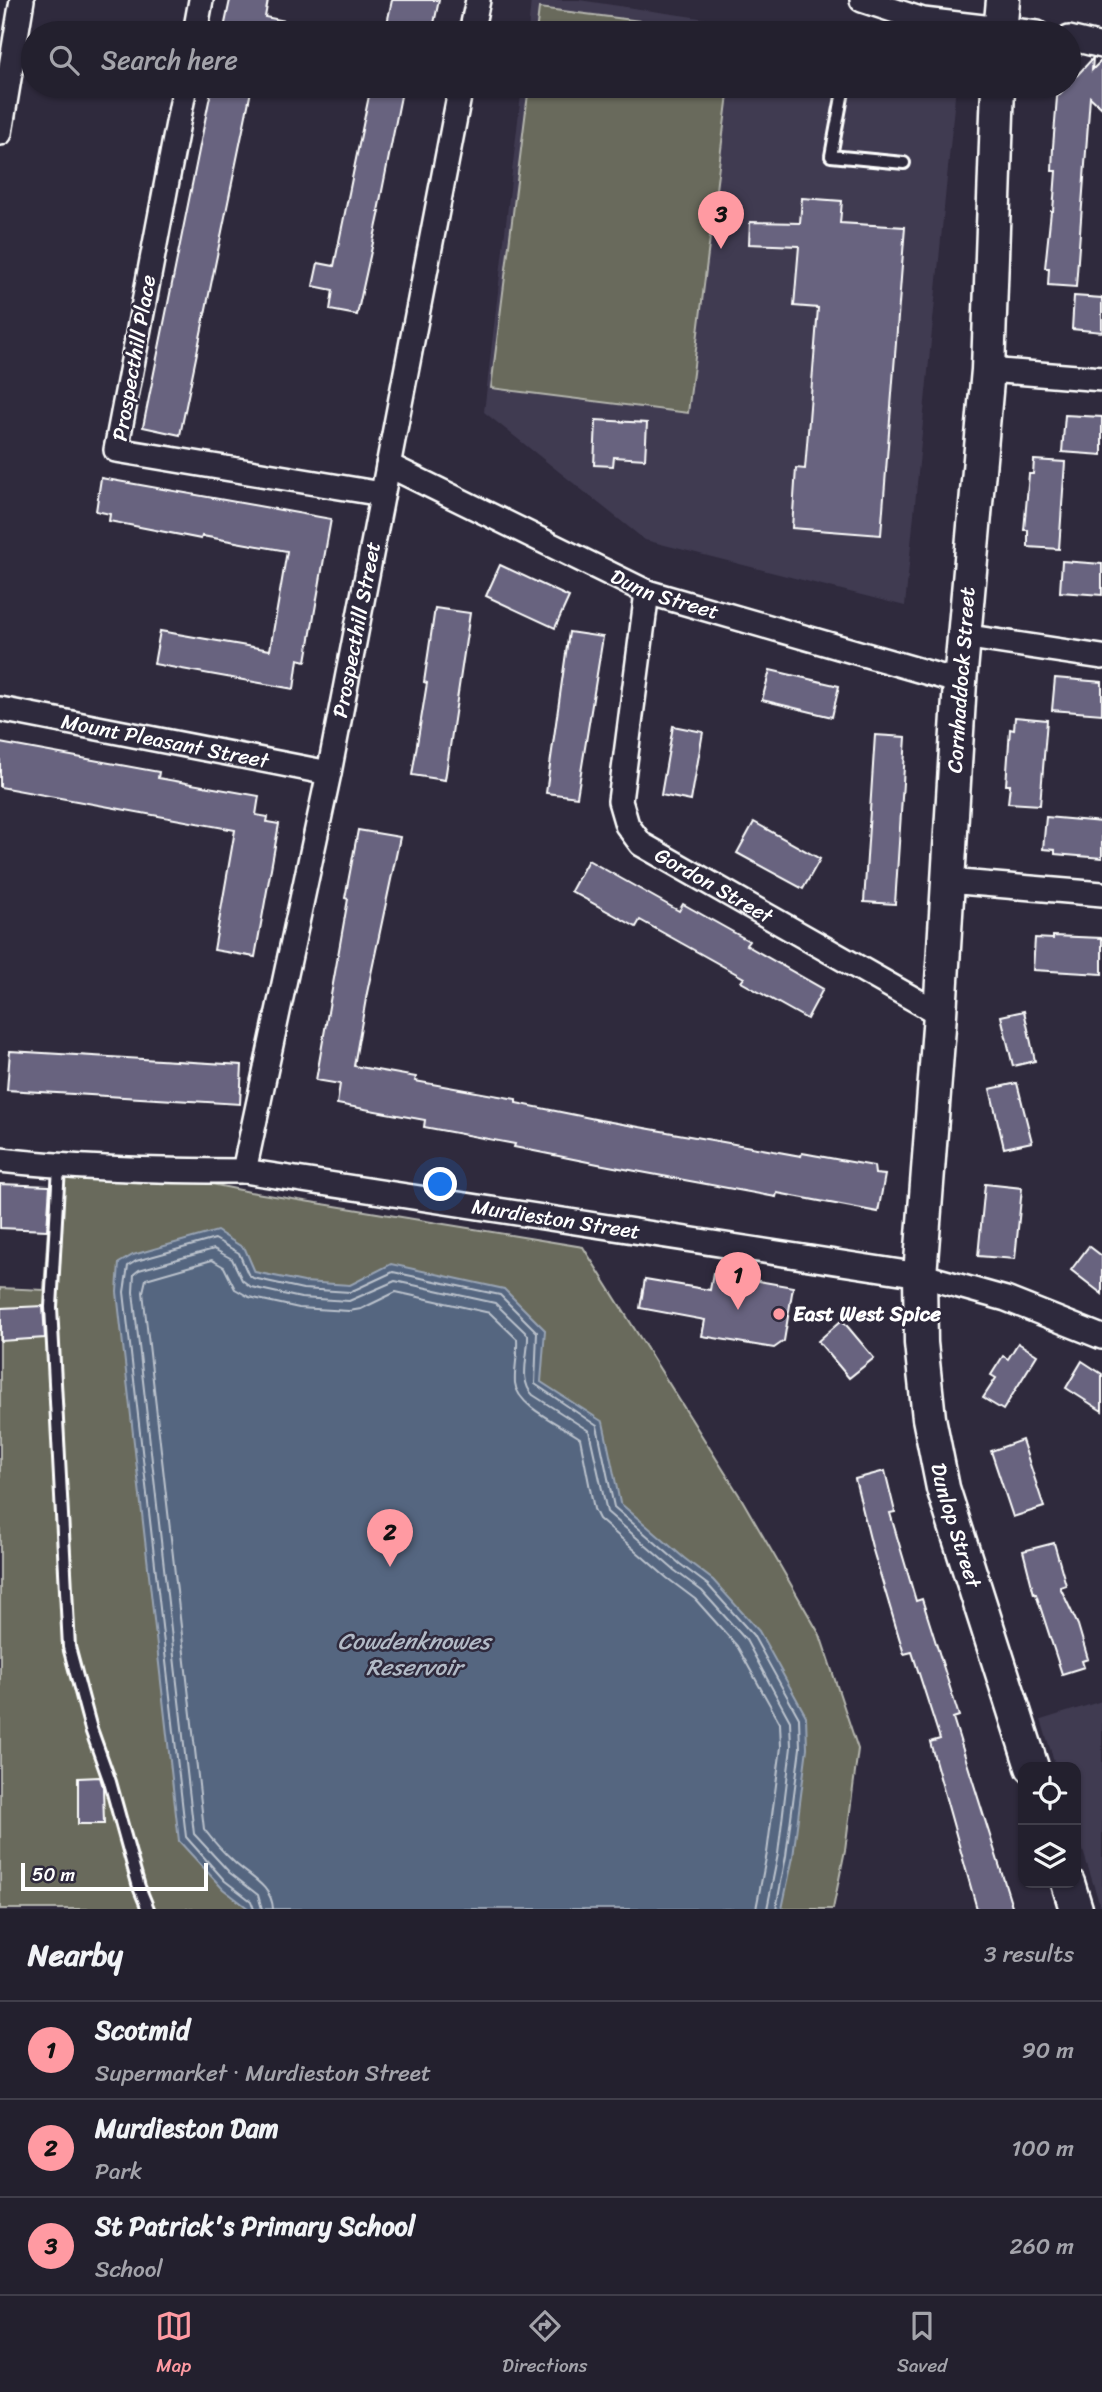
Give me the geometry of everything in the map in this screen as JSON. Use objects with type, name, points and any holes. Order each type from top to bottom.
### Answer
[{"type":"main road","name":"Cornhaddock Street","points":[[920,1275],[940,1014],[963,636],[988,370],[998,98]]},
{"type":"main road","name":"Dunlop Street","points":[[920,1275],[921,1343],[927,1406],[943,1488],[1030,1762]]},
{"type":"main road","points":[[1070,1888],[1076,1909]]},
{"type":"street","points":[[0,133],[22,0]]},
{"type":"street","points":[[197,21],[201,0]]},
{"type":"street","points":[[474,21],[478,0]]},
{"type":"street","points":[[862,0],[908,21]]},
{"type":"street","points":[[1081,41],[1102,46]]},
{"type":"street","name":"Prospecthill Place","points":[[183,98],[116,450],[382,494]]},
{"type":"street","name":"Prospecthill Street","points":[[244,1171],[329,773],[459,98]]},
{"type":"street","points":[[988,370],[1102,379]]},
{"type":"street","name":"Dunn Street","points":[[388,465],[647,592],[960,682]]},
{"type":"street","name":"Gordon Street","points":[[647,592],[620,801],[627,825],[641,844],[940,1014]]},
{"type":"street","points":[[963,636],[1102,657]]},
{"type":"street","name":"Mount Pleasant Street","points":[[0,709],[329,773]]},
{"type":"street","points":[[947,881],[1102,894]]},
{"type":"street","name":"Murdieston Street","points":[[0,1160],[59,1167],[154,1172],[244,1171],[920,1275],[1006,1299],[1102,1337]]},
{"type":"lane","points":[[842,98],[831,156],[904,163]]},
{"type":"lane","points":[[59,1167],[51,1307],[69,1647],[76,1679],[148,1909]]},
{"type":"shaded area","points":[[531,0],[579,0],[720,21],[529,21]]},
{"type":"shaded area","points":[[521,98],[955,98],[905,606],[645,540],[484,412]]},
{"type":"shaded area","points":[[1102,1701],[1102,1909],[1081,1844],[1081,1762],[1054,1762],[1041,1720]]},
{"type":"green space","points":[[539,8],[640,21],[537,21]]},
{"type":"green space","points":[[527,98],[727,98],[688,413],[491,388]]},
{"type":"green space","name":"Cowdenknowes Reservoir","points":[[74,1167],[154,1172],[250,1192],[583,1247],[741,1498],[820,1635],[858,1749],[845,1850],[833,1909],[0,1909],[0,1288],[44,1290],[50,1199]]},
{"type":"water","name":"Cowdenknowes Reservoir","points":[[217,1231],[245,1249],[255,1272],[304,1282],[350,1285],[391,1264],[504,1289],[545,1330],[541,1382],[603,1422],[620,1503],[713,1580],[759,1631],[806,1716],[807,1748],[793,1857],[782,1909],[249,1909],[223,1889],[179,1841],[117,1292],[119,1263],[133,1255]]},
{"type":"building","points":[[230,0],[268,0],[265,17],[286,21],[226,21]]},
{"type":"building","points":[[392,0],[439,0],[435,21],[388,21]]},
{"type":"building","points":[[1093,58],[1092,70],[1102,60],[1102,108],[1090,97],[1076,287],[1048,285],[1049,268],[1045,268],[1056,171],[1052,171],[1057,98],[1081,98],[1081,71]]},
{"type":"building","points":[[210,98],[250,98],[180,435],[143,427]]},
{"type":"building","points":[[369,98],[401,98],[357,315],[330,310],[333,290],[313,286],[318,263],[334,266]]},
{"type":"building","points":[[802,198],[842,201],[840,223],[905,227],[881,535],[792,528],[796,468],[805,469],[818,308],[794,306],[799,246],[749,244],[750,222],[800,223]]},
{"type":"building","points":[[1074,296],[1102,298],[1102,332],[1072,329]]},
{"type":"building","points":[[1065,415],[1102,417],[1102,455],[1062,452]]},
{"type":"building","points":[[596,420],[647,423],[645,459],[614,457],[613,466],[594,465]]},
{"type":"building","points":[[1034,460],[1065,462],[1059,549],[1028,547],[1028,530],[1024,530],[1029,474],[1033,474]]},
{"type":"building","points":[[101,478],[331,519],[306,661],[298,659],[294,689],[154,664],[160,631],[270,650],[287,551],[202,536],[201,539],[109,521],[110,514],[96,511]]},
{"type":"building","points":[[1062,561],[1102,564],[1102,595],[1060,592]]},
{"type":"building","points":[[500,565],[569,597],[555,628],[486,596]]},
{"type":"building","points":[[435,608],[470,613],[445,780],[412,775],[427,683],[424,682]]},
{"type":"building","points":[[569,632],[603,637],[577,797],[546,793]]},
{"type":"building","points":[[770,670],[839,686],[832,717],[762,700]]},
{"type":"building","points":[[1055,678],[1102,682],[1102,714],[1052,710]]},
{"type":"building","points":[[1015,717],[1047,720],[1040,805],[1008,803],[1010,785],[1006,785],[1010,729],[1014,730]]},
{"type":"building","points":[[673,726],[703,732],[691,801],[661,795]]},
{"type":"building","points":[[875,735],[906,737],[895,904],[864,902]]},
{"type":"building","points":[[0,743],[159,772],[158,778],[259,796],[256,815],[268,817],[267,822],[279,824],[255,957],[214,950],[235,830],[0,787]]},
{"type":"building","points":[[1046,817],[1102,822],[1102,858],[1055,854],[1055,850],[1043,849]]},
{"type":"building","points":[[754,822],[820,859],[803,889],[737,853]]},
{"type":"building","points":[[358,830],[400,837],[354,1066],[416,1077],[415,1081],[516,1099],[516,1103],[600,1120],[801,1156],[802,1153],[874,1166],[875,1174],[885,1175],[878,1212],[777,1193],[776,1197],[598,1164],[514,1147],[515,1144],[424,1127],[425,1120],[337,1104],[340,1084],[316,1080]]},
{"type":"building","points":[[588,860],[679,911],[683,904],[749,941],[746,945],[823,989],[807,1019],[741,982],[744,978],[640,920],[636,927],[571,891]]},
{"type":"building","points":[[1053,936],[1102,938],[1102,974],[1033,970],[1035,938],[1053,939]]},
{"type":"building","points":[[1024,1011],[1035,1061],[1013,1066],[1001,1016]]},
{"type":"building","points":[[10,1051],[242,1065],[240,1104],[7,1090]]},
{"type":"building","points":[[1017,1083],[1032,1142],[1004,1148],[990,1089]]},
{"type":"building","points":[[0,1184],[50,1186],[47,1230],[0,1228]]},
{"type":"building","points":[[985,1184],[1022,1188],[1015,1259],[978,1256]]},
{"type":"building","points":[[1089,1246],[1102,1256],[1102,1294],[1071,1270]]},
{"type":"building","points":[[713,1273],[793,1287],[784,1341],[774,1348],[702,1336],[705,1320],[640,1308],[645,1279],[710,1290]]},
{"type":"building","points":[[43,1306],[45,1338],[1,1341],[1,1308]]},
{"type":"building","points":[[842,1320],[874,1358],[849,1378],[818,1341]]},
{"type":"building","points":[[1018,1343],[1037,1355],[1003,1410],[983,1398],[996,1378],[991,1375],[1003,1356],[1008,1359]]},
{"type":"building","points":[[1082,1361],[1102,1374],[1102,1411],[1066,1388]]},
{"type":"building","points":[[1022,1440],[1044,1507],[1013,1517],[991,1451]]},
{"type":"building","points":[[885,1471],[895,1512],[890,1513],[916,1601],[922,1599],[959,1716],[953,1718],[1013,1909],[977,1909],[930,1742],[940,1739],[912,1652],[904,1654],[855,1479]]},
{"type":"building","points":[[1054,1543],[1066,1585],[1060,1587],[1078,1625],[1088,1659],[1082,1661],[1084,1667],[1062,1674],[1034,1594],[1023,1551]]},
{"type":"building","points":[[100,1777],[103,1787],[104,1824],[78,1824],[78,1778]]},
{"type":"place","name":"St Patrick's Primary School","points":[[721,249]]},
{"type":"place","name":"Scotmid","points":[[738,1310]]},
{"type":"place","name":"East West Spice","points":[[779,1314]]},
{"type":"place","name":"Murdieston Dam","points":[[390,1567]]}]
